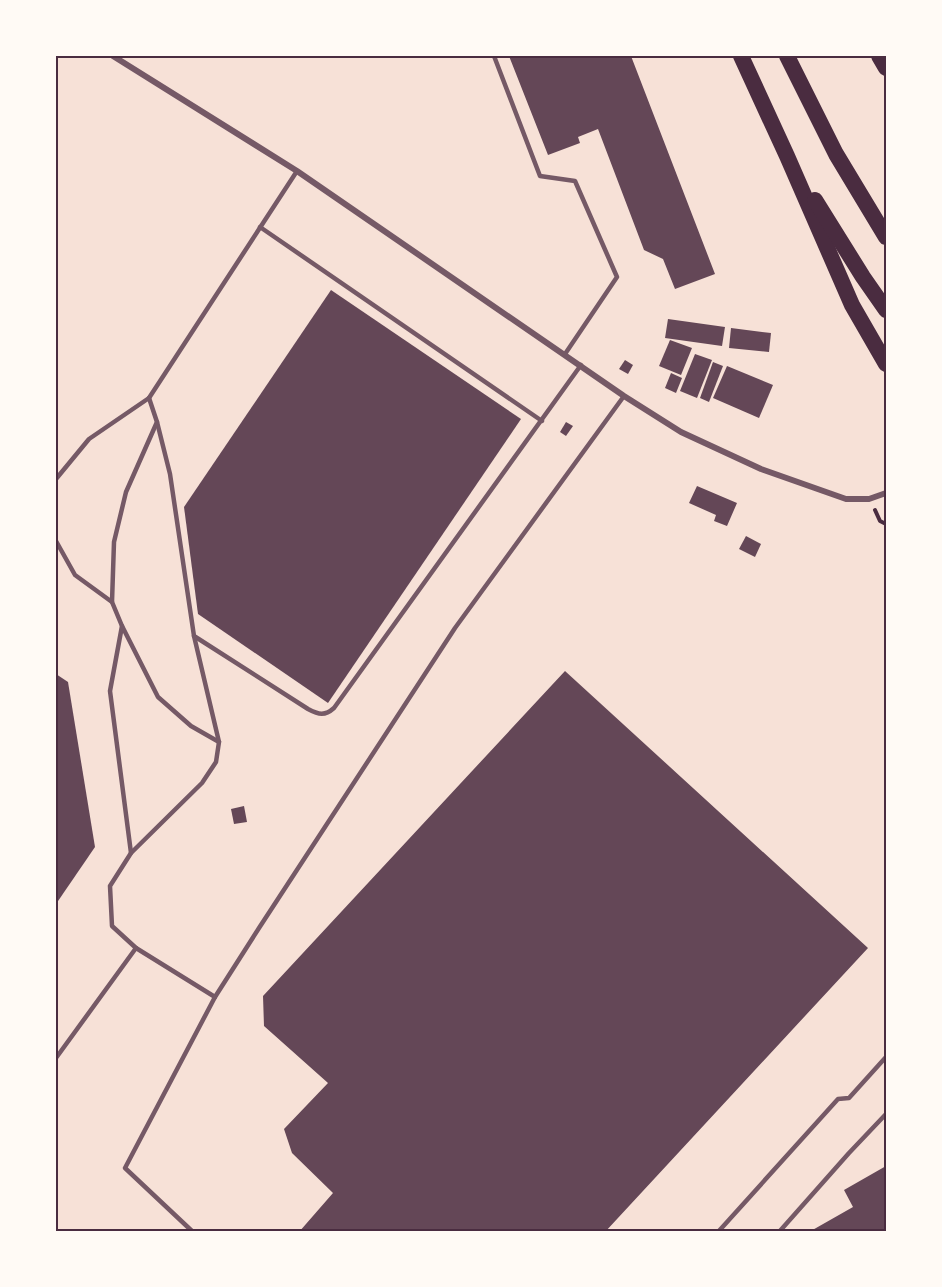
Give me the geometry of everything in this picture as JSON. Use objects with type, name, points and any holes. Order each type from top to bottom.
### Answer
[{"type":"highway","points":[[741,56],[852,305],[886,364]]},
{"type":"highway","points":[[788,56],[836,154],[886,237]]},
{"type":"highway","points":[[879,56],[886,68]]},
{"type":"highway","points":[[787,156],[886,310]]},
{"type":"street","points":[[113,56],[297,171],[624,396],[681,432],[761,469],[824,493],[846,499],[869,499],[886,493]]},
{"type":"lane","points":[[494,56],[540,176],[575,182],[617,277],[566,354]]},
{"type":"lane","points":[[56,480],[89,439],[149,398],[297,171]]},
{"type":"lane","points":[[260,227],[542,421]]},
{"type":"lane","points":[[194,636],[308,709],[321,715],[328,713],[334,708],[542,421],[580,365]]},
{"type":"lane","points":[[193,1232],[124,1168],[215,997],[265,918],[455,628],[624,396]]},
{"type":"lane","points":[[149,398],[170,474],[194,636],[219,742],[216,762],[202,783],[130,852],[110,886],[112,926],[136,948],[215,997]]},
{"type":"lane","points":[[157,422],[126,492],[114,542],[112,602],[158,697],[191,726],[219,742]]},
{"type":"lane","points":[[56,541],[75,575],[112,602]]},
{"type":"lane","points":[[122,626],[110,691],[130,852]]},
{"type":"lane","points":[[56,1058],[136,948]]},
{"type":"lane","points":[[718,1232],[838,1099],[849,1098],[886,1057]]},
{"type":"lane","points":[[779,1232],[886,1114]]},
{"type":"building","points":[[509,56],[631,56],[715,274],[675,289],[663,259],[644,250],[598,129],[578,137],[580,143],[548,155]]},
{"type":"building","points":[[331,290],[521,419],[328,703],[198,614],[184,507]]},
{"type":"building","points":[[668,319],[725,327],[722,346],[665,338]]},
{"type":"building","points":[[731,328],[771,333],[769,352],[729,348]]},
{"type":"building","points":[[670,340],[692,348],[681,375],[659,366]]},
{"type":"building","points":[[695,354],[712,360],[697,398],[680,391]]},
{"type":"building","points":[[625,360],[633,365],[628,374],[619,369]]},
{"type":"building","points":[[713,362],[723,366],[709,402],[700,398]]},
{"type":"building","points":[[727,366],[773,385],[759,418],[713,398]]},
{"type":"building","points":[[671,373],[682,378],[676,393],[665,388]]},
{"type":"building","points":[[566,422],[573,426],[566,436],[560,432]]},
{"type":"building","points":[[697,486],[737,503],[727,526],[714,521],[716,515],[689,503]]},
{"type":"building","points":[[746,536],[761,544],[755,557],[739,549]]},
{"type":"building","points":[[565,671],[868,948],[605,1232],[299,1232],[333,1193],[292,1153],[284,1129],[328,1083],[264,1026],[263,996]]},
{"type":"building","points":[[56,674],[68,682],[95,847],[56,904]]},
{"type":"building","points":[[244,806],[247,822],[234,824],[231,809]]},
{"type":"building","points":[[886,1166],[886,1232],[809,1232],[853,1207],[844,1190]]}]
